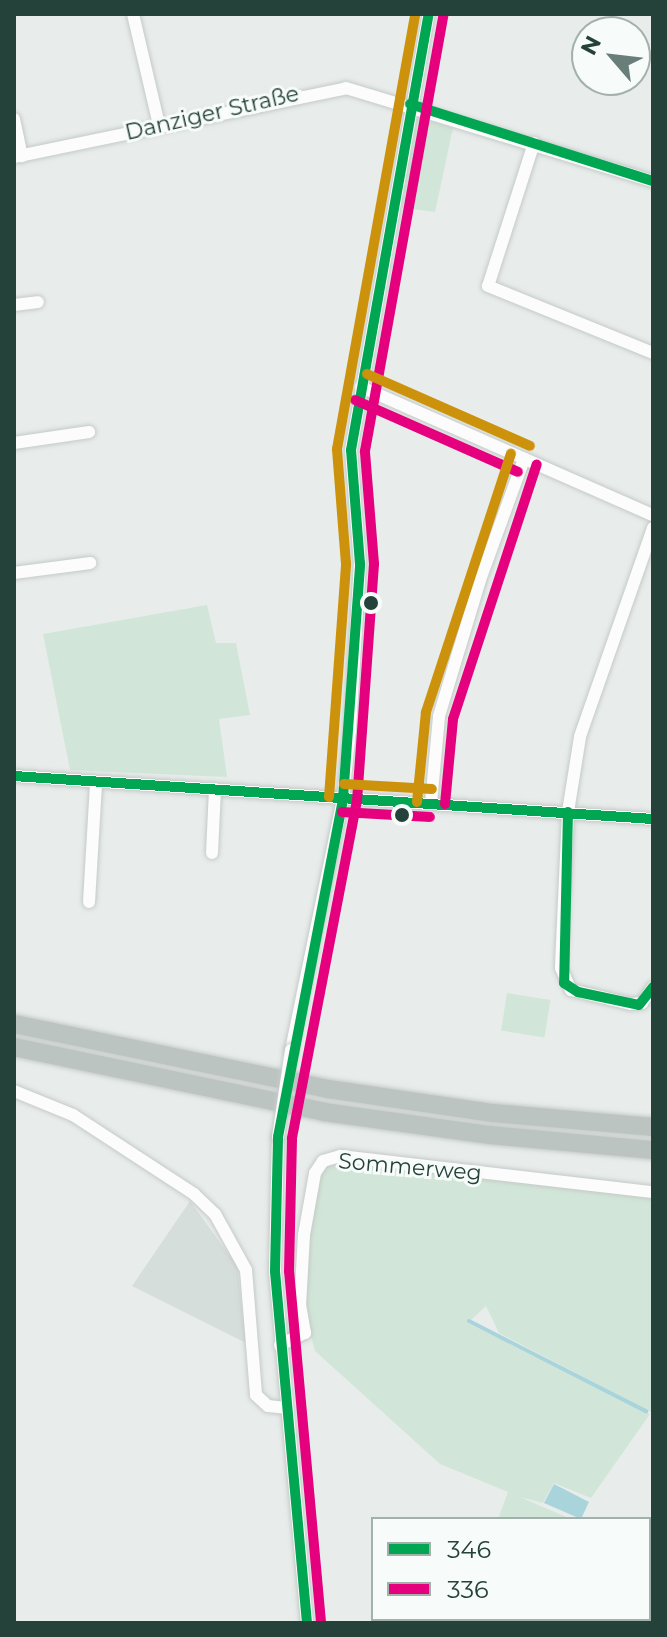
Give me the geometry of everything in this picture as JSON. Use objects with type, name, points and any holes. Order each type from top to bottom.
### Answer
[{"type":"highway","points":[[14,1013],[100,1033],[122,1049]]},
{"type":"highway","points":[[14,1024],[122,1049],[358,1093],[653,1127]]},
{"type":"highway","points":[[14,1047],[324,1112],[490,1135],[653,1150]]},
{"type":"street","points":[[133,14],[159,125]]},
{"type":"street","points":[[307,1623],[275,1271],[278,1137],[291,1050],[343,798],[360,564],[351,450],[410,104],[429,14]]},
{"type":"street","name":"Danziger Straße","points":[[18,157],[330,88],[410,104],[653,181]]},
{"type":"street","points":[[14,119],[18,157]]},
{"type":"street","points":[[534,143],[488,286],[653,353]]},
{"type":"street","points":[[14,305],[38,302]]},
{"type":"street","points":[[361,387],[653,515]]},
{"type":"street","points":[[14,443],[89,432]]},
{"type":"street","points":[[431,803],[439,716],[480,580],[524,459]]},
{"type":"street","points":[[653,528],[580,737],[568,812],[564,983],[578,992],[639,1005],[653,987]]},
{"type":"street","points":[[14,573],[90,563]]},
{"type":"street","points":[[14,776],[653,819]]},
{"type":"street","points":[[89,902],[96,783]]},
{"type":"street","points":[[212,853],[215,789]]},
{"type":"street","points":[[14,1091],[73,1115],[194,1194],[215,1214],[246,1270],[256,1395],[268,1406],[286,1408]]},
{"type":"street","name":"Sommerweg","points":[[280,1345],[305,1333],[300,1306],[304,1235],[315,1173],[323,1161],[340,1156],[653,1192]]},
{"type":"shaded area","points":[[190,1201],[237,1266],[246,1343],[132,1286]]},
{"type":"green space","points":[[421,118],[453,128],[435,212],[399,207],[414,119]]},
{"type":"green space","points":[[207,605],[216,643],[236,643],[250,715],[219,719],[227,777],[70,770],[43,634]]},
{"type":"green space","points":[[507,993],[550,1000],[545,1037],[501,1031]]},
{"type":"green space","points":[[330,1163],[653,1194],[651,1412],[499,1333],[486,1306],[468,1323],[650,1414],[591,1498],[554,1483],[543,1503],[520,1497],[566,1517],[499,1517],[508,1492],[440,1464],[315,1351],[303,1306],[316,1178]]},
{"type":"green space","points":[[464,1621],[541,1621],[540,1623]]},
{"type":"water","points":[[554,1484],[589,1502],[582,1517],[544,1503]]},
{"type":"waterway","points":[[469,1321],[646,1411]]},
{"type":"transit line","points":[[329,797],[346,564],[337,449],[415,14]]},
{"type":"transit line","name":"346","points":[[307,1623],[275,1271],[278,1137],[343,798],[360,564],[351,450],[429,14]]},
{"type":"transit line","name":"336","points":[[321,1622],[289,1271],[292,1138],[357,801],[374,564],[365,451],[443,16]]},
{"type":"transit line","name":"346","points":[[410,104],[653,181]]},
{"type":"transit line","points":[[367,374],[530,446]]},
{"type":"transit line","name":"336","points":[[355,400],[518,472]]},
{"type":"transit line","points":[[417,802],[426,712],[511,454]]},
{"type":"transit line","name":"336","points":[[445,804],[453,719],[537,464]]},
{"type":"transit line","name":"346","points":[[14,776],[653,819]]},
{"type":"transit line","points":[[344,784],[432,789]]},
{"type":"transit line","name":"336","points":[[342,812],[430,817]]},
{"type":"transit line","name":"346","points":[[568,812],[564,983],[578,992],[639,1005],[653,987]]}]
